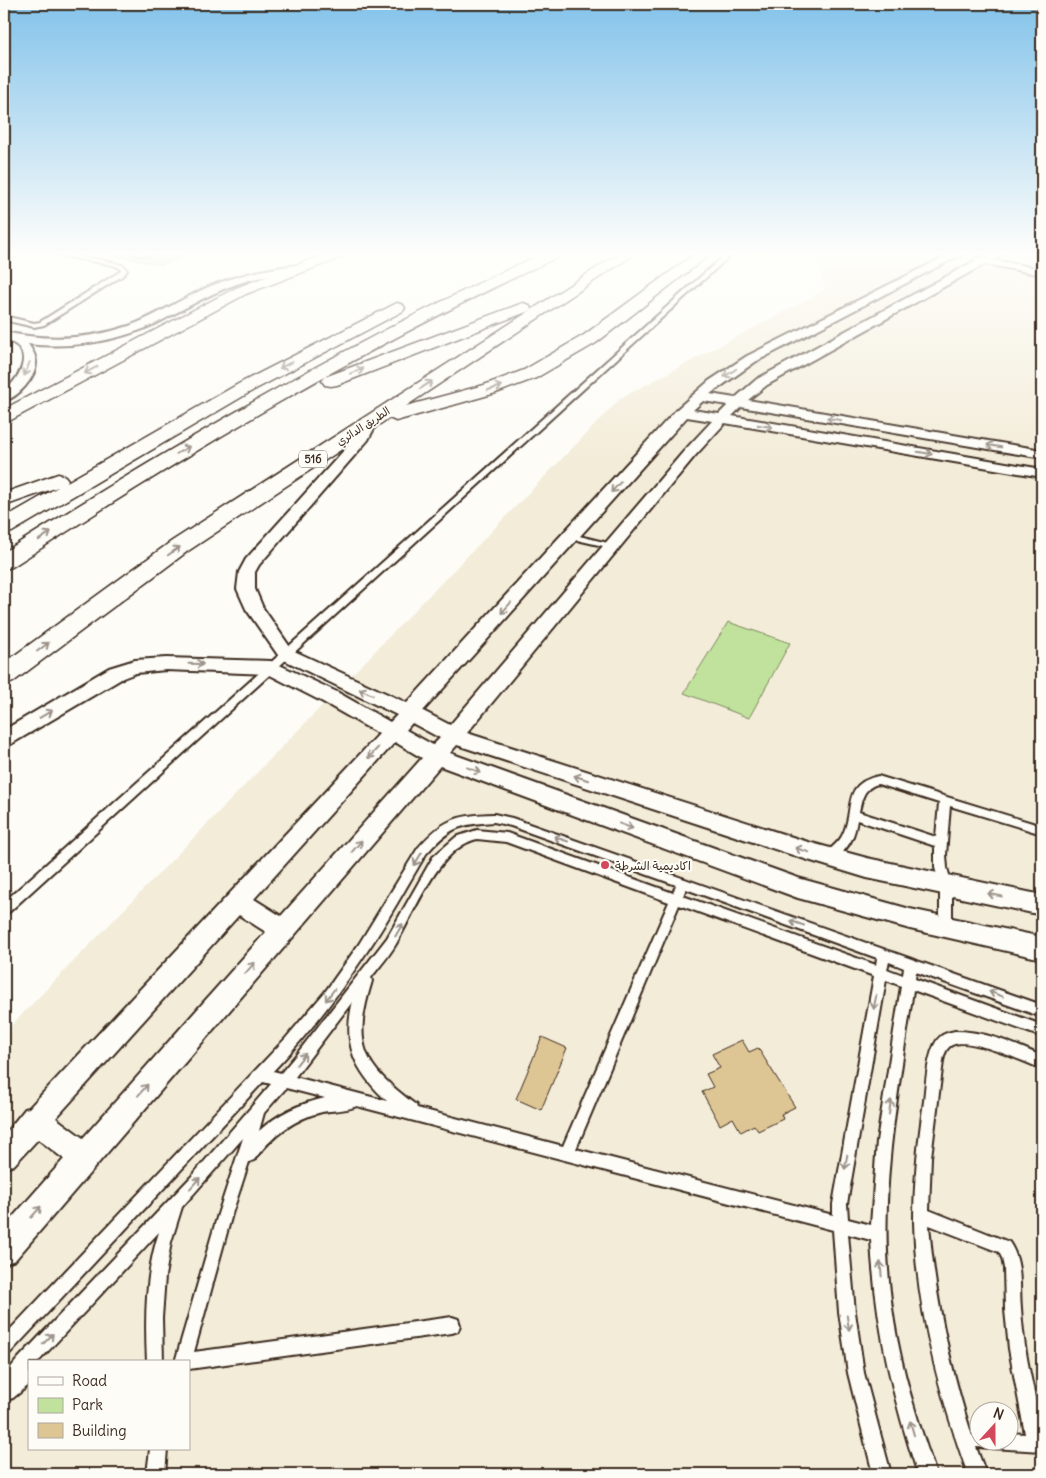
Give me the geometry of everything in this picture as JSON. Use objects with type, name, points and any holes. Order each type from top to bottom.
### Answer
[{"type":"highway","points":[[4,416],[181,322]]},
{"type":"highway","points":[[4,527],[246,387],[372,322]]},
{"type":"highway","name":"516","points":[[4,562],[150,468],[378,339],[413,322]]},
{"type":"highway","name":"516","points":[[230,422],[338,378],[486,322]]},
{"type":"highway","name":"الطريق الدائري","points":[[4,676],[180,546],[524,322]]},
{"type":"highway","points":[[372,420],[490,389],[530,374],[590,339],[613,322]]},
{"type":"highway","points":[[4,500],[118,460]]},
{"type":"street","points":[[9,338],[66,341],[115,334],[148,322]]},
{"type":"street","points":[[4,1155],[410,713],[682,412],[699,396],[751,359],[823,322]]},
{"type":"street","points":[[4,1249],[436,756],[690,454],[722,419],[737,403],[762,382],[869,322]]},
{"type":"street","points":[[4,397],[23,380],[30,367],[30,360],[26,349],[9,338]]},
{"type":"street","points":[[699,396],[1042,454]]},
{"type":"street","points":[[682,412],[1042,473]]},
{"type":"street","points":[[372,420],[365,435],[252,563],[247,572],[246,589],[278,661],[330,697],[436,756],[798,888],[901,916],[1042,948]]},
{"type":"street","points":[[4,739],[98,682],[116,673],[135,667],[278,661],[410,713],[453,736],[713,822],[867,868],[1042,905]]},
{"type":"street","points":[[237,901],[283,930]]},
{"type":"street","points":[[36,1120],[84,1157]]},
{"type":"lane","points":[[21,322],[34,325],[44,323]]},
{"type":"lane","points":[[39,322],[44,323]]},
{"type":"lane","points":[[4,909],[654,322]]},
{"type":"lane","points":[[571,536],[612,546]]},
{"type":"lane","points":[[829,857],[842,845],[848,836],[859,791],[869,782],[878,780],[1042,830]]},
{"type":"lane","points":[[945,800],[940,868],[946,885],[946,926]]},
{"type":"lane","points":[[854,815],[941,843]]},
{"type":"lane","points":[[4,1347],[291,1043],[329,996],[363,948],[422,851],[443,830],[469,819],[494,818],[512,822],[1042,1010]]},
{"type":"lane","points":[[29,1360],[176,1204],[284,1080],[391,942],[437,860],[458,840],[469,836],[491,834],[507,838],[1042,1031]]},
{"type":"lane","points":[[567,1154],[683,882]]},
{"type":"lane","points":[[882,1474],[856,1373],[846,1312],[840,1204],[884,954]]},
{"type":"lane","points":[[911,963],[883,1158],[878,1234],[886,1317],[897,1376],[927,1474]]},
{"type":"lane","points":[[368,973],[358,1002],[354,1025],[355,1046],[362,1063],[379,1084],[392,1097],[417,1115]]},
{"type":"lane","points":[[968,1432],[955,1414],[928,1290],[922,1234],[922,1188],[938,1051],[948,1039],[972,1038],[1042,1062]]},
{"type":"lane","points":[[262,1074],[878,1234]]},
{"type":"lane","points":[[240,1168],[257,1141],[271,1128],[287,1118],[311,1108],[336,1102],[361,1100]]},
{"type":"lane","points":[[184,1360],[240,1168],[260,1108]]},
{"type":"lane","points":[[155,1360],[153,1328],[156,1283],[162,1246],[176,1204]]},
{"type":"lane","points":[[922,1214],[1004,1246],[1008,1252],[1011,1260],[1012,1296],[1023,1388],[1039,1443],[1018,1442]]},
{"type":"lane","points":[[190,1361],[452,1325]]},
{"type":"lane","points":[[4,1388],[28,1361]]},
{"type":"lane","points":[[4,1394],[28,1376]]},
{"type":"lane","points":[[156,1474],[159,1450]]},
{"type":"lane","points":[[975,1450],[977,1474]]},
{"type":"shaded area","name":"اكاديمية الشرطة","points":[[765,322],[1042,322],[1042,1474],[4,1474],[4,1033],[621,398]]},
{"type":"green space","points":[[728,622],[790,643],[749,718],[684,693]]},
{"type":"building","points":[[542,1037],[567,1048],[541,1110],[516,1099]]},
{"type":"building","points":[[742,1040],[749,1052],[758,1048],[795,1107],[781,1114],[783,1119],[758,1131],[754,1125],[741,1132],[733,1118],[720,1125],[702,1092],[713,1087],[706,1074],[720,1068],[712,1054]]},
{"type":"place","name":"اكاديمية الشرطة","points":[[605,865]]}]
